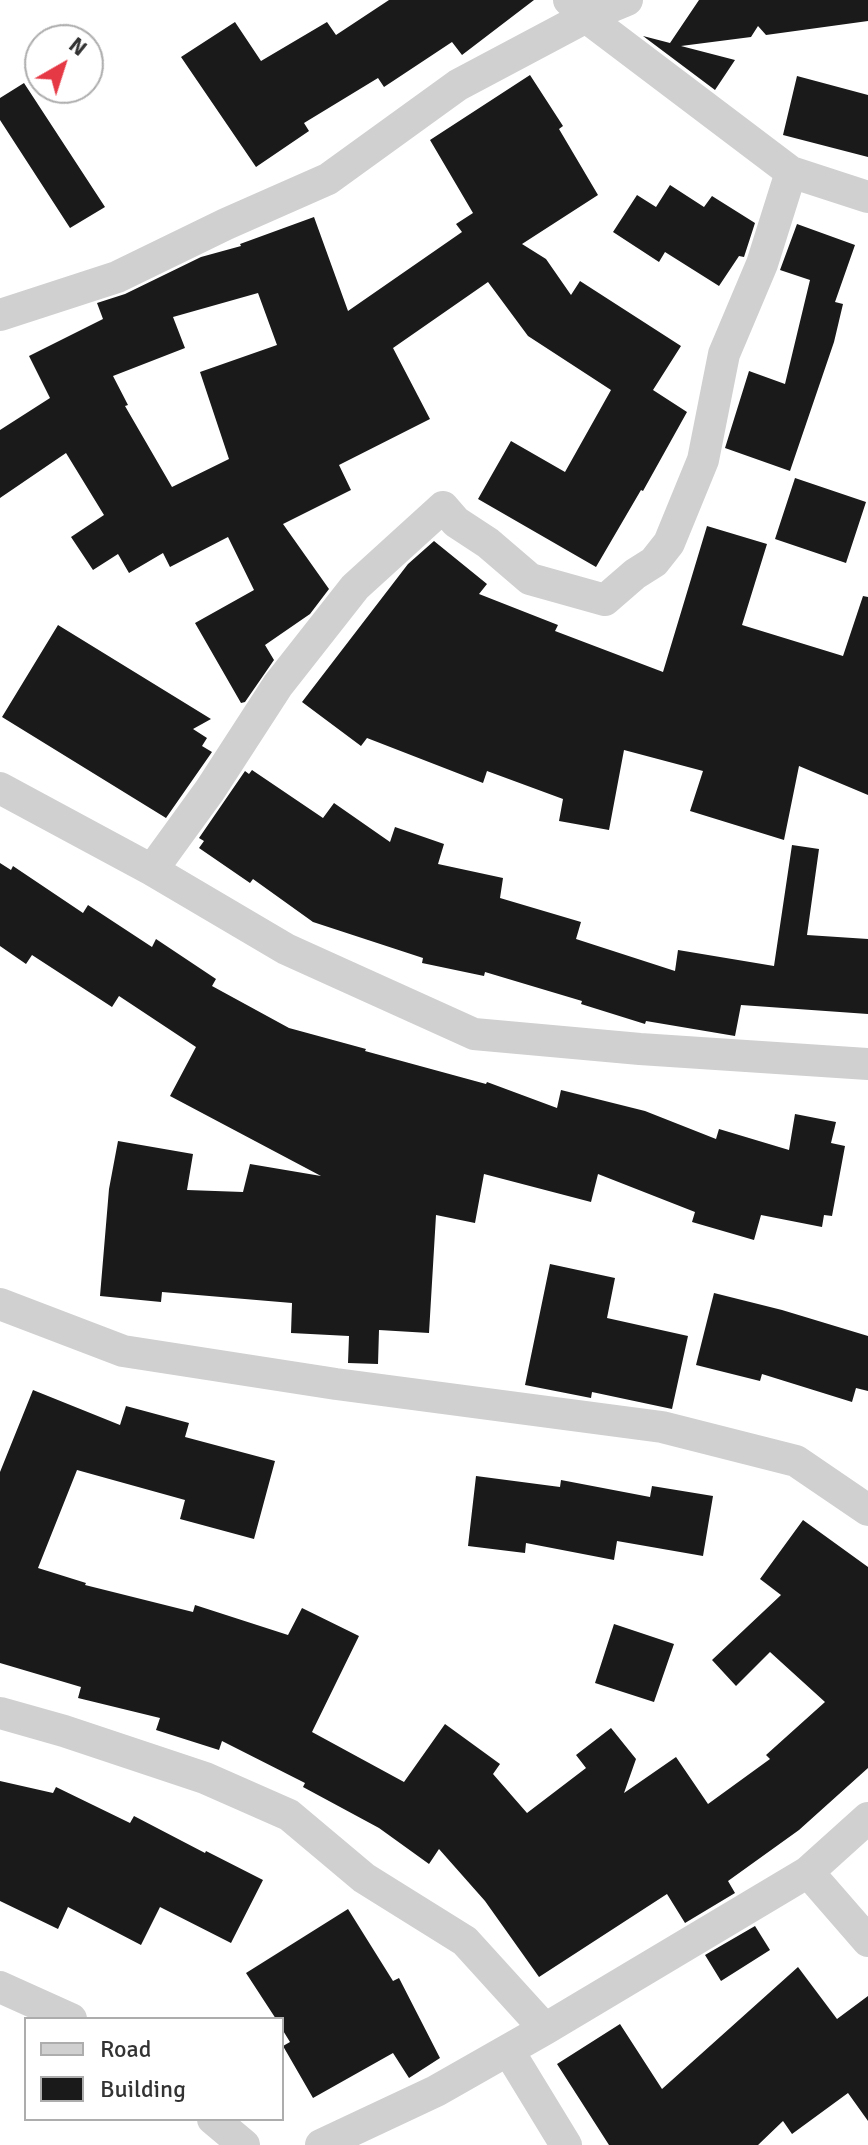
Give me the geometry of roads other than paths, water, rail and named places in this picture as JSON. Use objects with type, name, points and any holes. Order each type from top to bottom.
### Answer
[{"type":"street","points":[[0,315],[117,277],[328,179],[458,85],[578,9],[627,0]]},
{"type":"street","points":[[578,9],[791,172],[868,197]]},
{"type":"street","points":[[152,870],[210,790],[278,685],[355,587],[443,507],[456,522],[488,543],[530,579],[605,600],[654,562],[669,543],[703,460],[724,354],[762,264],[791,172]]},
{"type":"street","points":[[0,788],[152,870],[286,949],[474,1034],[868,1064]]},
{"type":"street","points":[[0,1304],[123,1351],[352,1386],[662,1427],[796,1461],[868,1510]]},
{"type":"street","points":[[0,1713],[205,1778],[289,1815],[364,1878],[465,1941],[545,2029]]},
{"type":"street","points":[[321,2145],[436,2091],[808,1872],[868,1818]]},
{"type":"street","points":[[808,1872],[868,1941]]},
{"type":"street","points":[[0,1987],[67,2017]]},
{"type":"street","points":[[508,2050],[566,2145]]},
{"type":"street","points":[[215,2121],[244,2145]]}]
